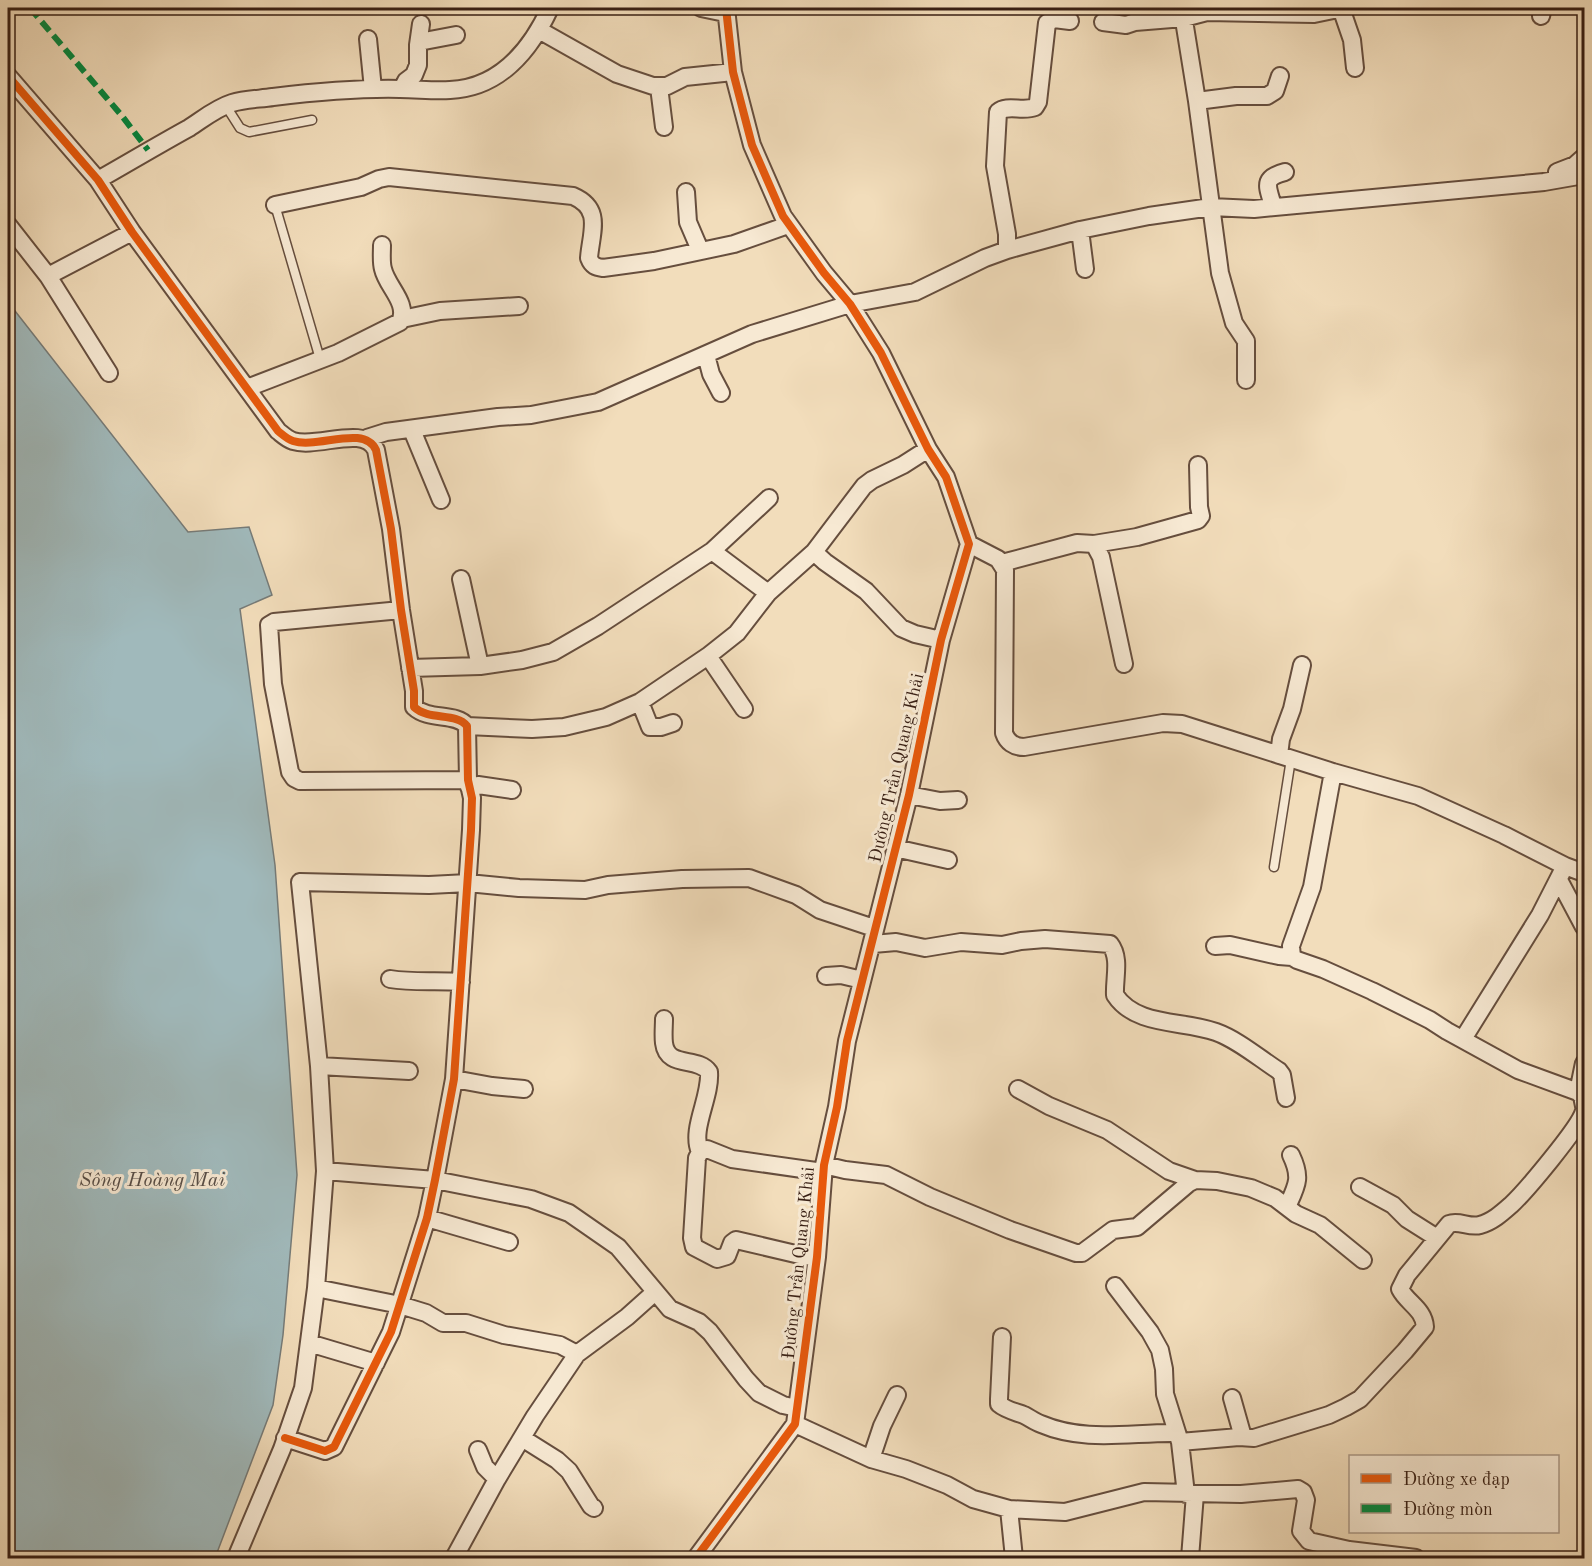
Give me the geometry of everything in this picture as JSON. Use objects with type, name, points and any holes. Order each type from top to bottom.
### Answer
[{"type":"street","points":[[98,180],[233,103],[298,94],[373,89],[451,90],[481,84],[506,70],[539,30],[550,8]]},
{"type":"street","points":[[701,8],[726,10],[732,72],[752,144],[788,225],[850,304],[881,353],[928,449],[946,477],[969,544],[992,555],[1002,563],[1005,570],[1004,733],[1012,744],[1024,747],[1163,723],[1193,727],[1333,772],[1418,796],[1504,835],[1562,873],[1584,873]]},
{"type":"street","points":[[1103,22],[1126,26],[1135,22],[1183,13],[1276,10],[1314,14],[1342,8],[1352,40],[1355,68]]},
{"type":"street","points":[[1183,13],[1222,285],[1234,323],[1246,341],[1246,380]]},
{"type":"street","points":[[1007,250],[995,166],[998,112],[1003,108],[1035,107],[1038,102],[1043,68],[1047,23],[1054,20],[1070,21]]},
{"type":"street","points":[[402,89],[406,81],[417,71],[421,24]]},
{"type":"street","points":[[539,30],[617,74],[639,83],[659,87],[667,86],[685,77],[732,72]]},
{"type":"street","points":[[419,42],[456,35]]},
{"type":"street","points":[[368,39],[373,89]]},
{"type":"street","points":[[8,76],[98,180],[132,232],[278,431],[294,442],[307,443],[367,438],[386,432],[464,421],[531,415],[598,402],[752,334],[850,304],[915,292],[985,258],[1007,250],[1149,216],[1211,207],[1254,209],[1544,182],[1584,175]]},
{"type":"street","points":[[1197,101],[1236,96],[1268,96],[1275,90],[1280,76]]},
{"type":"street","points":[[659,87],[664,127]]},
{"type":"street","points":[[1544,182],[1552,174],[1580,162],[1584,157]]},
{"type":"street","points":[[1274,206],[1268,186],[1269,179],[1285,171]]},
{"type":"street","points":[[275,205],[355,189],[389,177],[573,196],[587,205],[594,219],[589,258],[591,263],[603,268],[654,261],[734,244],[788,225]]},
{"type":"street","points":[[686,192],[688,222],[700,250]]},
{"type":"street","points":[[8,225],[48,276],[109,373]]},
{"type":"street","points":[[1080,231],[1085,269]]},
{"type":"street","points":[[48,276],[132,232]]},
{"type":"street","points":[[382,245],[383,269],[401,307],[402,319]]},
{"type":"street","points":[[247,388],[390,328],[402,319],[440,311],[519,306]]},
{"type":"street","points":[[706,355],[711,374],[721,393]]},
{"type":"street","points":[[412,430],[441,500]]},
{"type":"street","points":[[367,438],[376,450],[391,529],[414,691],[414,707],[423,714],[461,720],[467,726],[541,729],[564,727],[606,717],[640,702],[708,656],[737,633],[768,593],[814,552],[864,486],[928,449]]},
{"type":"street","points":[[1002,563],[1077,543],[1094,544],[1137,537],[1198,520],[1201,516],[1198,465]]},
{"type":"street","points":[[410,668],[480,666],[541,656],[563,647],[598,627],[712,551],[769,498]]},
{"type":"street","name":"Đường Trần Quang Khải","points":[[696,1558],[796,1416],[817,1257],[824,1169],[837,1107],[847,1041],[909,795],[941,640],[969,544]]},
{"type":"street","points":[[1094,544],[1101,556],[1124,664]]},
{"type":"street","points":[[712,551],[768,593]]},
{"type":"street","points":[[814,552],[866,591],[901,628],[941,640]]},
{"type":"street","points":[[461,579],[480,666]]},
{"type":"street","points":[[401,610],[274,622],[269,625],[273,684],[290,772],[300,781],[469,784],[512,790]]},
{"type":"street","points":[[708,656],[744,709]]},
{"type":"street","points":[[1285,757],[1281,739],[1292,709],[1302,665]]},
{"type":"street","points":[[640,702],[650,727],[661,727],[673,723]]},
{"type":"street","points":[[285,1438],[325,1450],[333,1448],[391,1332],[427,1218],[454,1079],[472,798],[469,784],[467,726]]},
{"type":"street","points":[[1292,957],[1291,946],[1312,886],[1333,772]]},
{"type":"street","points":[[909,795],[940,801],[958,800]]},
{"type":"street","points":[[895,848],[948,860]]},
{"type":"street","points":[[1562,873],[1584,927]]},
{"type":"street","points":[[1463,1039],[1540,915],[1562,873]]},
{"type":"street","points":[[236,1558],[303,1388],[316,1288],[325,1171],[319,1066],[300,882],[429,885],[468,883],[519,888],[585,890],[608,885],[669,880],[749,878],[796,895],[820,910],[874,936],[926,948],[961,942],[1002,945],[1021,940],[1045,939],[1110,944],[1114,949],[1116,962],[1115,995],[1128,1010],[1143,1016],[1208,1030],[1225,1037],[1279,1071],[1282,1075],[1286,1098]]},
{"type":"street","points":[[1215,946],[1230,945],[1292,957],[1354,982],[1424,1017],[1582,1103]]},
{"type":"street","points":[[826,976],[841,975],[862,980]]},
{"type":"street","points":[[390,979],[461,982]]},
{"type":"street","points":[[664,1018],[664,1045],[668,1053],[677,1061],[700,1063],[709,1072],[707,1095],[696,1140],[700,1152],[696,1169],[692,1238],[694,1247],[717,1260],[727,1256],[732,1243],[736,1240],[817,1257]]},
{"type":"street","points":[[1002,1337],[999,1404],[1005,1409],[1049,1427],[1095,1436],[1171,1432],[1177,1436],[1254,1438],[1329,1415],[1360,1399],[1425,1327],[1423,1316],[1406,1299],[1400,1289],[1407,1275],[1437,1238],[1449,1224],[1455,1222],[1466,1226],[1479,1226],[1492,1220],[1509,1207],[1574,1129],[1582,1103],[1584,1063]]},
{"type":"street","points":[[319,1066],[409,1071]]},
{"type":"street","points":[[454,1079],[524,1089]]},
{"type":"street","points":[[1018,1089],[1049,1106],[1107,1130],[1169,1171],[1195,1180],[1217,1181],[1251,1188],[1275,1198],[1287,1208],[1320,1225],[1363,1260]]},
{"type":"street","points":[[700,1152],[707,1149],[732,1159],[886,1175],[930,1197],[1010,1230],[1076,1253],[1082,1253],[1113,1230],[1137,1227],[1183,1187],[1195,1180]]},
{"type":"street","points":[[1287,1208],[1299,1179],[1291,1155]]},
{"type":"street","points":[[325,1171],[435,1180],[531,1199],[569,1213],[618,1247],[670,1309],[699,1322],[710,1332],[759,1393],[872,1459],[947,1485],[973,1499],[1009,1509],[1065,1512],[1144,1492],[1241,1494],[1298,1489],[1303,1492],[1306,1500],[1301,1531],[1309,1541],[1348,1550],[1416,1558]]},
{"type":"street","points":[[1360,1187],[1393,1205],[1407,1219],[1437,1238]]},
{"type":"street","points":[[427,1218],[509,1242]]},
{"type":"street","points":[[1115,1286],[1150,1332],[1160,1350],[1164,1369],[1165,1394],[1190,1494],[1190,1558]]},
{"type":"street","points":[[316,1288],[400,1305],[426,1313],[443,1323],[466,1323],[504,1335],[561,1345],[577,1354]]},
{"type":"street","points":[[454,1558],[497,1479],[577,1354],[656,1292]]},
{"type":"street","points":[[309,1343],[376,1363]]},
{"type":"street","points":[[872,1459],[882,1426],[897,1395]]},
{"type":"street","points":[[1232,1398],[1243,1437]]},
{"type":"street","points":[[522,1438],[563,1466],[594,1508]]},
{"type":"street","points":[[478,1450],[482,1462],[497,1479]]},
{"type":"street","points":[[1009,1509],[1014,1558]]},
{"type":"lane","points":[[226,106],[240,128],[249,132],[312,120]]},
{"type":"lane","points":[[275,205],[320,359]]},
{"type":"lane","points":[[1274,867],[1285,757]]},
{"type":"water","name":"Sông Hoàng Mai","points":[[8,302],[188,532],[249,527],[272,595],[240,609],[275,865],[297,1175],[283,1335],[273,1405],[215,1558],[8,1558]]},
{"type":"marked path","points":[[30,8],[148,150]]},
{"type":"cycle path","points":[[696,1558],[795,1424],[817,1257],[824,1165],[837,1107],[847,1041],[909,795],[941,640],[969,544],[946,477],[928,449],[881,353],[850,304],[824,273],[783,216],[752,145],[733,72],[726,8]]},
{"type":"cycle path","points":[[8,76],[98,180],[132,232],[278,431],[291,440],[303,443],[361,439],[370,442],[376,450],[391,529],[414,691],[414,707],[427,714],[456,719],[467,726],[468,780],[472,798],[471,830],[454,1079],[427,1218],[391,1332],[334,1447],[325,1451],[285,1438]]}]
